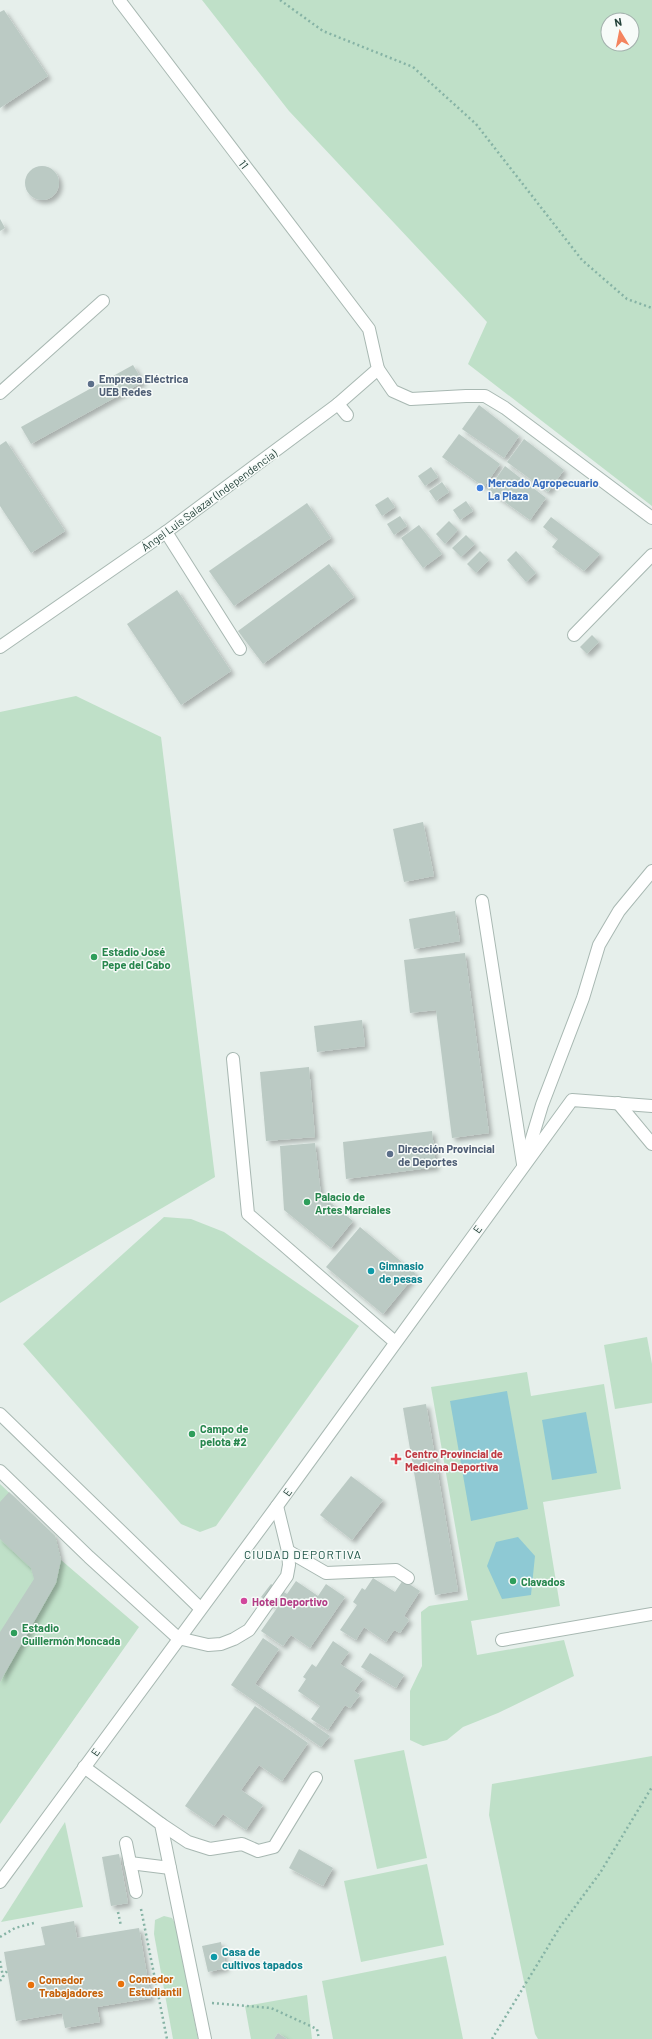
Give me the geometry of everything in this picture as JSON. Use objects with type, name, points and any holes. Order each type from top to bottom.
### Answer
[{"type":"street","name":"11","points":[[119,0],[368,328],[378,369]]},
{"type":"street","points":[[0,393],[103,301]]},
{"type":"street","points":[[378,369],[393,391],[411,399],[484,396],[505,408],[652,518]]},
{"type":"street","name":"Ángel Luis Salazar (Independencia)","points":[[0,647],[166,532],[338,404],[378,369]]},
{"type":"street","points":[[338,404],[347,415]]},
{"type":"street","points":[[166,532],[240,649]]},
{"type":"street","points":[[574,635],[652,555]]},
{"type":"street","points":[[523,1167],[542,1105],[583,998],[599,946],[619,910],[652,871]]},
{"type":"street","points":[[482,901],[523,1167]]},
{"type":"street","points":[[233,1059],[248,1214],[395,1342]]},
{"type":"street","name":"E","points":[[0,1882],[200,1608],[277,1506],[572,1100],[618,1103]]},
{"type":"street","points":[[618,1103],[652,1106]]},
{"type":"street","points":[[618,1103],[652,1144]]},
{"type":"street","points":[[0,1414],[200,1608]]},
{"type":"street","points":[[0,1471],[178,1638],[208,1644],[221,1644],[234,1639],[249,1630],[287,1576],[289,1565],[288,1551],[277,1506]]},
{"type":"street","points":[[288,1551],[326,1573],[396,1570],[408,1578]]},
{"type":"street","points":[[502,1640],[652,1614]]},
{"type":"street","points":[[84,1767],[188,1842],[210,1849],[242,1844],[258,1851],[274,1846],[316,1778]]},
{"type":"street","points":[[161,1824],[205,2039]]},
{"type":"street","points":[[126,1843],[136,1892]]},
{"type":"street","points":[[130,1863],[170,1868]]},
{"type":"path","points":[[280,0],[323,31],[413,67],[476,124],[582,260],[628,299],[652,308]]},
{"type":"path","points":[[492,2039],[560,1928],[600,1873],[652,1787]]},
{"type":"path","points":[[141,1909],[167,2039]]},
{"type":"path","points":[[118,1912],[121,1926]]},
{"type":"path","points":[[0,1937],[14,1928],[34,1923]]},
{"type":"path","points":[[0,1961],[3,1977]]},
{"type":"path","points":[[0,1982],[7,1971]]},
{"type":"path","points":[[198,2002],[271,2008],[317,2029],[319,2039]]},
{"type":"green space","points":[[202,0],[652,0],[652,506],[468,364],[487,322],[289,111]]},
{"type":"green space","name":"Estadio José Pepe del Cabo","points":[[76,696],[161,737],[215,1177],[0,1303],[0,712]]},
{"type":"green space","name":"Campo de pelota #2","points":[[164,1217],[191,1219],[224,1232],[359,1326],[216,1526],[200,1532],[181,1524],[23,1344]]},
{"type":"green space","points":[[647,1337],[652,1364],[652,1403],[615,1409],[604,1345]]},
{"type":"green space","points":[[527,1372],[531,1396],[604,1384],[621,1489],[543,1502],[560,1606],[471,1621],[477,1655],[564,1640],[574,1676],[498,1713],[463,1727],[447,1740],[423,1746],[410,1740],[410,1691],[422,1666],[421,1612],[429,1606],[468,1600],[431,1387]]},
{"type":"green space","points":[[0,1484],[55,1536],[61,1560],[139,1627],[0,1824]]},
{"type":"green space","points":[[404,1750],[427,1858],[377,1869],[354,1760]]},
{"type":"green space","points":[[652,1756],[652,2039],[538,2039],[535,2034],[489,1815],[492,1784]]},
{"type":"green space","points":[[65,1822],[83,1907],[1,1922]]},
{"type":"green space","points":[[427,1864],[444,1945],[361,1962],[344,1881]]},
{"type":"green space","points":[[164,1916],[172,1918],[176,1925],[198,2039],[173,2039],[154,1934],[155,1920]]},
{"type":"green space","points":[[446,1956],[463,2039],[333,2039],[322,1981]]},
{"type":"green space","points":[[307,1995],[312,2039],[287,2039],[278,2033],[274,2039],[251,2039],[245,2006]]},
{"type":"water","points":[[507,1391],[528,1509],[471,1521],[450,1401]]},
{"type":"water","points":[[586,1412],[597,1473],[552,1480],[542,1420]]},
{"type":"water","name":"Clavados","points":[[518,1537],[535,1556],[531,1595],[502,1599],[487,1566],[496,1542]]},
{"type":"building","points":[[4,10],[48,76],[0,108],[0,12]]},
{"type":"building","points":[[42,166],[54,171],[59,183],[54,195],[42,200],[30,195],[25,183],[30,171]]},
{"type":"building","points":[[0,219],[5,228],[0,231]]},
{"type":"building","points":[[133,365],[143,382],[31,444],[21,427]]},
{"type":"building","points":[[479,405],[519,436],[504,458],[462,429]]},
{"type":"building","points":[[459,434],[500,464],[484,487],[442,457]]},
{"type":"building","points":[[524,439],[564,470],[548,492],[507,462]]},
{"type":"building","points":[[6,441],[65,531],[31,553],[0,506],[0,445]]},
{"type":"building","points":[[505,466],[546,498],[530,520],[488,490]]},
{"type":"building","points":[[431,467],[438,477],[425,486],[418,476]]},
{"type":"building","points":[[442,482],[449,492],[436,501],[429,491]]},
{"type":"building","points":[[388,497],[395,507],[382,516],[375,505]]},
{"type":"building","points":[[466,501],[473,511],[460,520],[453,510]]},
{"type":"building","points":[[307,503],[331,538],[234,606],[209,571]]},
{"type":"building","points":[[400,516],[407,526],[394,535],[387,524]]},
{"type":"building","points":[[551,517],[600,554],[584,571],[552,547],[558,539],[543,527]]},
{"type":"building","points":[[449,521],[458,530],[445,544],[436,534]]},
{"type":"building","points":[[419,525],[442,554],[423,568],[401,538]]},
{"type":"building","points":[[466,535],[475,544],[461,557],[452,548]]},
{"type":"building","points":[[480,551],[489,560],[476,573],[467,564]]},
{"type":"building","points":[[516,551],[536,573],[526,582],[507,560]]},
{"type":"building","points":[[329,564],[354,597],[263,664],[238,631]]},
{"type":"building","points":[[177,590],[231,671],[181,705],[127,624]]},
{"type":"building","points":[[592,635],[599,642],[587,654],[580,647]]},
{"type":"building","points":[[423,822],[434,876],[404,882],[393,829]]},
{"type":"building","points":[[455,911],[460,941],[414,949],[409,919]]},
{"type":"building","points":[[465,953],[489,1133],[452,1138],[436,1010],[410,1013],[404,960]]},
{"type":"building","points":[[362,1020],[365,1046],[317,1052],[314,1026]]},
{"type":"building","points":[[309,1067],[315,1137],[266,1141],[260,1072]]},
{"type":"building","name":"Dirección Provincial de Deportes","points":[[432,1131],[436,1167],[346,1179],[343,1142]]},
{"type":"building","name":"Palacio de Artes Marciales","points":[[315,1143],[321,1195],[353,1221],[331,1248],[284,1210],[280,1146]]},
{"type":"building","name":"Gimnasio de pesas","points":[[360,1227],[416,1274],[383,1314],[326,1267]]},
{"type":"building","points":[[426,1404],[458,1591],[435,1595],[403,1408]]},
{"type":"building","points":[[351,1476],[383,1500],[352,1540],[320,1515]]},
{"type":"building","name":"Estadio Guillermón Moncada","points":[[9,1492],[55,1536],[61,1560],[56,1583],[0,1682],[0,1632],[34,1579],[31,1568],[0,1539],[0,1502]]},
{"type":"building","points":[[373,1578],[395,1592],[403,1580],[420,1591],[404,1616],[409,1620],[400,1633],[394,1630],[386,1642],[364,1627],[356,1640],[340,1630],[357,1605],[353,1602],[362,1588],[365,1590]]},
{"type":"building","points":[[296,1581],[318,1596],[326,1584],[345,1597],[310,1648],[291,1635],[283,1646],[261,1631],[277,1608],[261,1597],[271,1584],[287,1594]]},
{"type":"building","points":[[263,1638],[279,1649],[255,1684],[330,1736],[321,1747],[231,1685]]},
{"type":"building","points":[[333,1641],[349,1652],[340,1664],[363,1679],[354,1691],[360,1695],[350,1708],[345,1705],[328,1730],[311,1719],[320,1706],[298,1691],[306,1679],[303,1677],[312,1664],[316,1667]]},
{"type":"building","points":[[370,1653],[404,1675],[396,1688],[361,1667]]},
{"type":"building","points":[[255,1706],[308,1743],[282,1781],[259,1765],[241,1790],[263,1805],[246,1830],[223,1814],[214,1826],[185,1806]]},
{"type":"building","points":[[299,1849],[333,1868],[323,1886],[289,1868]]},
{"type":"building","points":[[119,1854],[128,1903],[111,1906],[102,1857]]},
{"type":"building","points":[[74,1921],[77,1938],[139,1928],[151,1998],[97,2007],[100,2022],[65,2028],[62,2013],[16,2021],[4,1952],[45,1945],[41,1927]]},
{"type":"building","name":"Casa de cultivos tapados","points":[[221,1942],[226,1968],[208,1972],[202,1946]]},
{"type":"building","points":[[278,2033],[287,2039],[274,2039]]},
{"type":"place","name":"Empresa Eléctrica UEB Redes","points":[[91,384]]},
{"type":"place","name":"Mercado Agropecuario La Plaza","points":[[480,488]]},
{"type":"place","name":"Estadio José Pepe del Cabo","points":[[94,957]]},
{"type":"place","name":"Dirección Provincial de Deportes","points":[[390,1154]]},
{"type":"place","name":"Palacio de Artes Marciales","points":[[307,1202]]},
{"type":"place","name":"Gimnasio de pesas","points":[[371,1271]]},
{"type":"place","name":"Campo de pelota #2","points":[[192,1434]]},
{"type":"place","name":"Centro Provincial de Medicina Deportiva","points":[[396,1459]]},
{"type":"place","name":"Clavados","points":[[513,1581]]},
{"type":"place","name":"Hotel Deportivo","points":[[244,1601]]},
{"type":"place","name":"Estadio Guillermón Moncada","points":[[14,1633]]},
{"type":"place","name":"Casa de cultivos tapados","points":[[214,1957]]},
{"type":"place","name":"Comedor Estudiantil","points":[[121,1984]]},
{"type":"place","name":"Comedor Trabajadores","points":[[31,1985]]},
{"type":"district","name":"CIUDAD DEPORTIVA","points":[[303,1554]]}]
